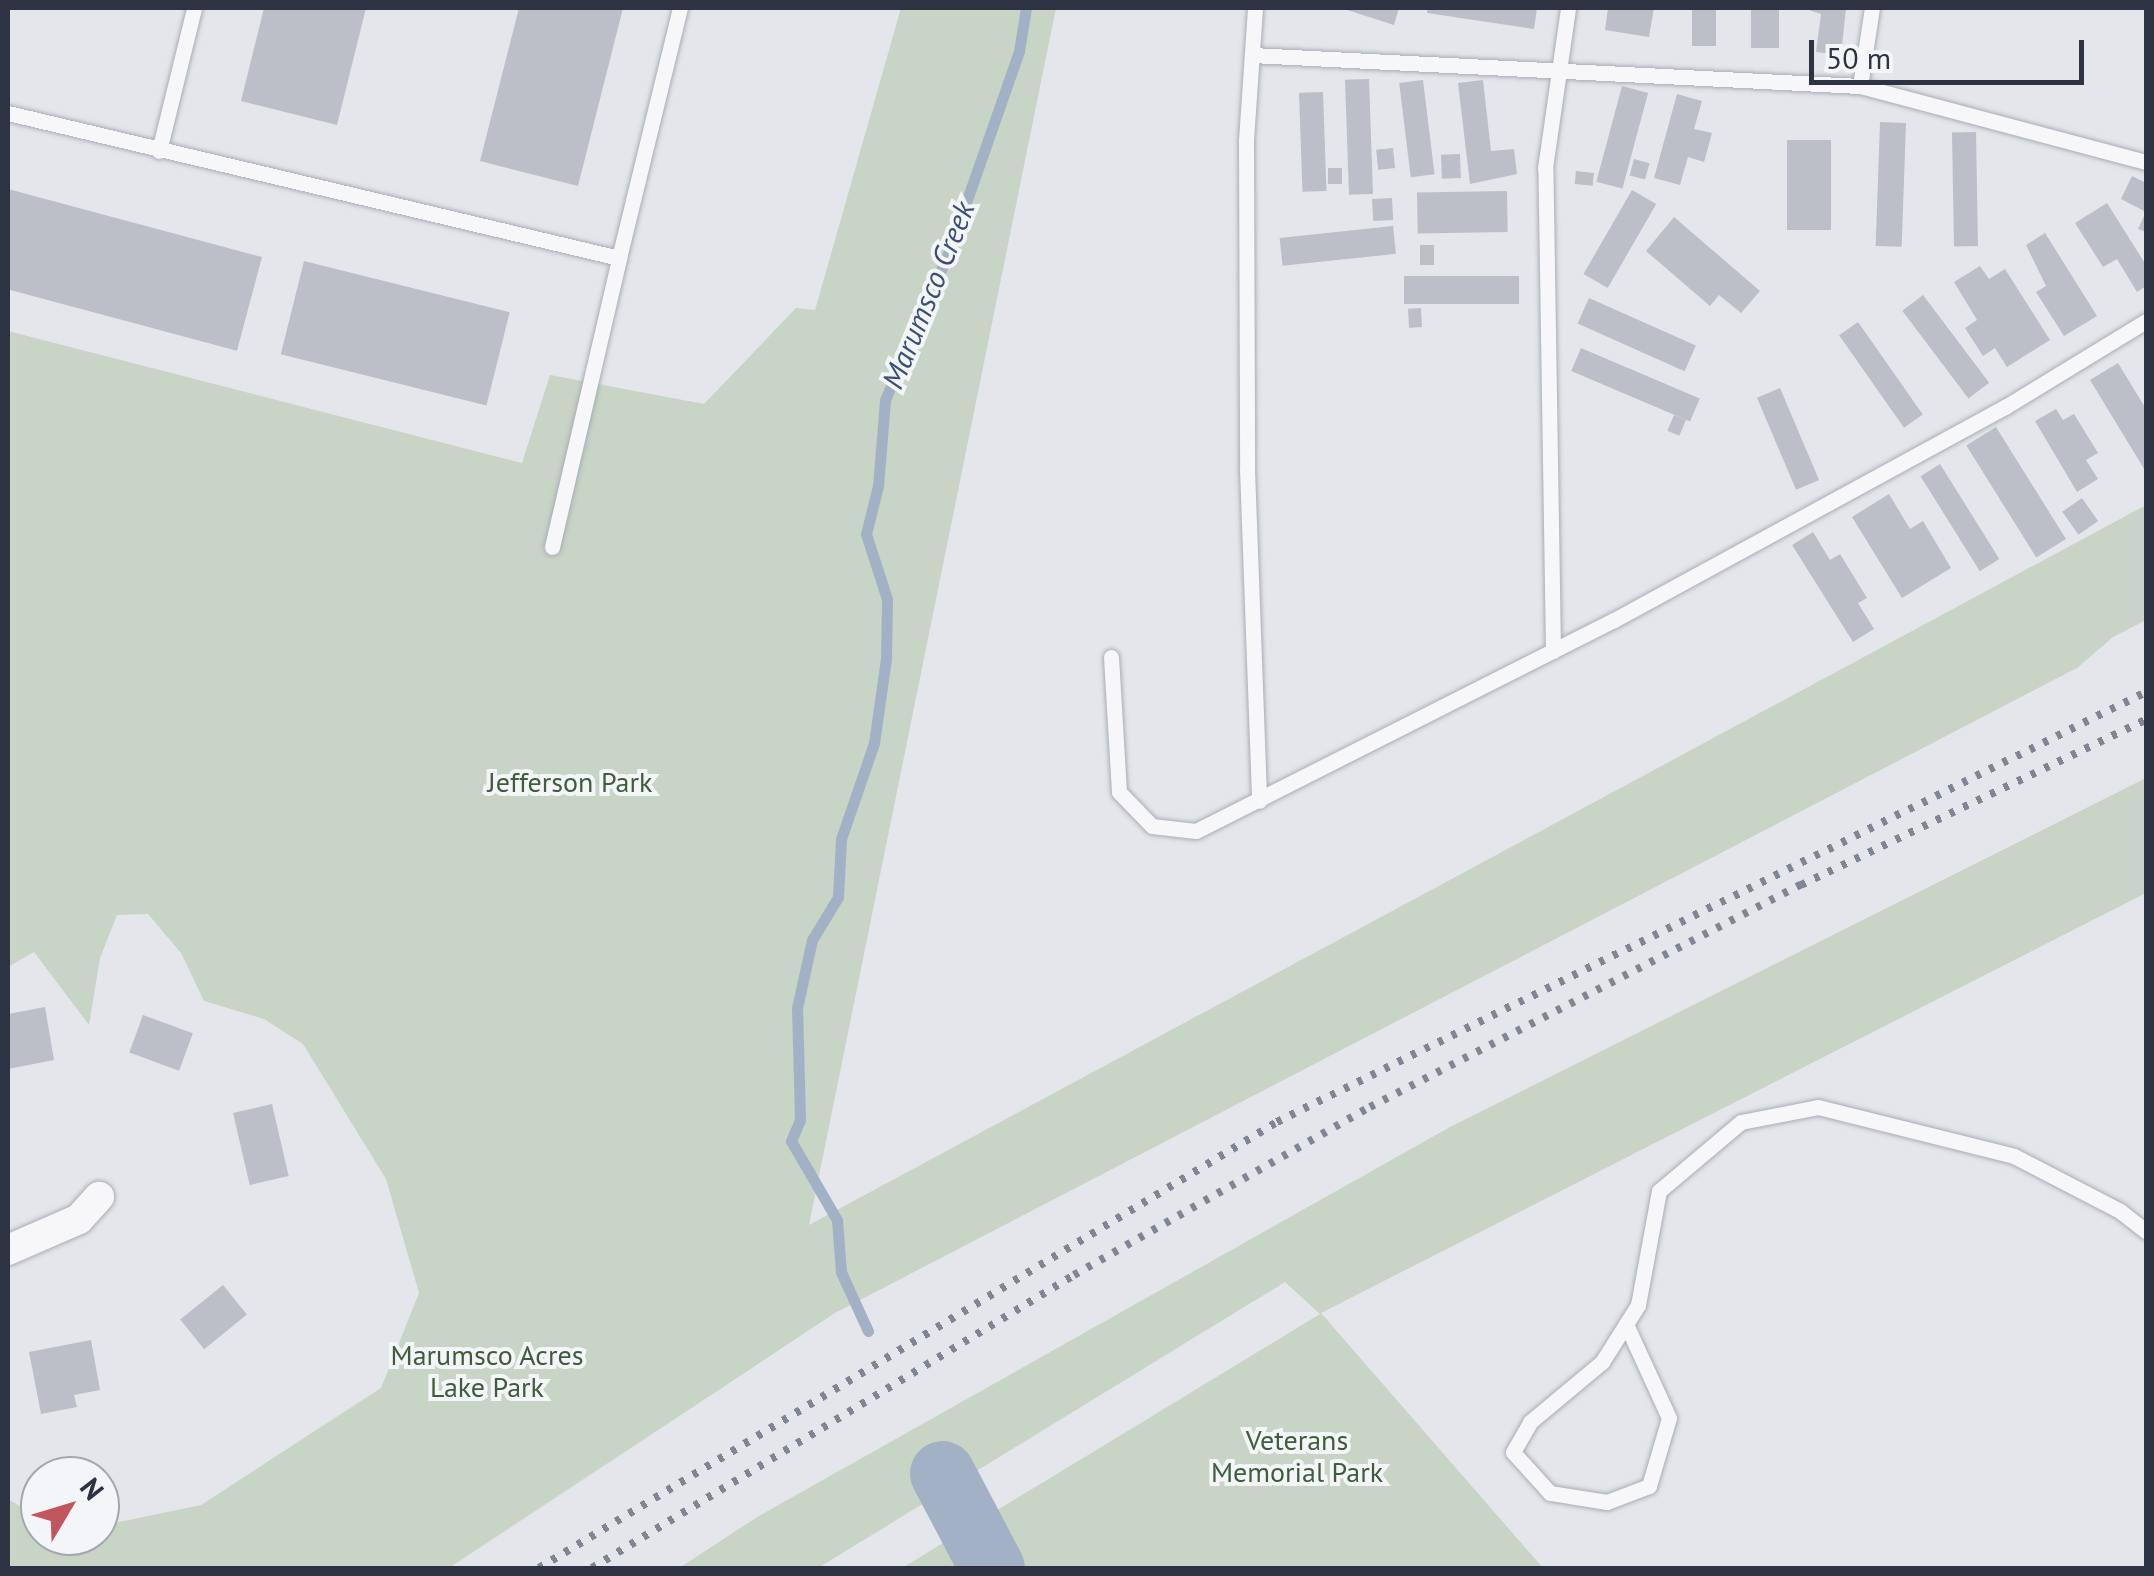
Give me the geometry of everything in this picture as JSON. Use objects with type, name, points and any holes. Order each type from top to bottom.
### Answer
[{"type":"street","points":[[8,1250],[78,1219],[99,1197]]},
{"type":"lane","points":[[159,150],[194,8]]},
{"type":"lane","points":[[552,547],[680,8]]},
{"type":"lane","points":[[1255,8],[1247,469],[1259,801]]},
{"type":"lane","points":[[1553,651],[1545,168],[1556,68],[1568,8]]},
{"type":"lane","points":[[1860,86],[1872,8]]},
{"type":"lane","points":[[1252,56],[1860,86],[2146,162]]},
{"type":"lane","points":[[8,113],[619,258]]},
{"type":"lane","points":[[1111,657],[1114,768],[1133,812],[1152,826],[1186,832],[1259,801],[1553,651],[1988,416],[2146,321]]},
{"type":"lane","points":[[1626,1324],[1669,1418],[1649,1486],[1608,1502],[1550,1493],[1513,1452],[1530,1422],[1602,1362],[1626,1324],[1638,1305],[1659,1190],[1740,1122],[1818,1108],[2014,1156],[2146,1232]]},
{"type":"green space","name":"Jefferson Park","points":[[901,8],[1056,8],[809,1225],[2146,505],[2146,620],[2113,637],[2077,668],[835,1313],[449,1568],[8,1568],[8,1499],[20,1506],[20,1556],[120,1556],[120,1522],[201,1505],[381,1388],[419,1293],[386,1179],[303,1044],[264,1019],[204,1001],[181,953],[148,914],[117,915],[100,958],[89,1025],[34,952],[8,967],[8,331],[522,463],[550,375],[704,404],[796,308],[815,310]]},
{"type":"green space","name":"Veterans Memorial Park","points":[[2146,778],[2146,893],[1321,1313],[1543,1568],[902,1568],[1320,1314],[1285,1282],[818,1568],[679,1568],[759,1516],[1450,1127]]},
{"type":"building","points":[[264,8],[366,8],[337,125],[241,101]]},
{"type":"building","points":[[519,8],[623,8],[578,186],[480,161]]},
{"type":"building","points":[[1341,8],[1399,8],[1394,25]]},
{"type":"building","points":[[1428,8],[1537,8],[1534,29],[1427,13]]},
{"type":"building","points":[[1608,8],[1654,8],[1649,37],[1605,30]]},
{"type":"building","points":[[1692,8],[1716,8],[1716,46],[1692,46]]},
{"type":"building","points":[[1751,8],[1779,8],[1779,48],[1751,48]]},
{"type":"building","points":[[1802,8],[1846,8],[1841,55],[1816,52],[1821,14]]},
{"type":"building","points":[[1369,79],[1373,194],[1349,195],[1345,80]]},
{"type":"building","points":[[1423,80],[1435,174],[1411,177],[1399,83]]},
{"type":"building","points":[[1483,80],[1491,151],[1514,149],[1517,174],[1470,184],[1458,83]]},
{"type":"building","points":[[1622,86],[1648,93],[1622,189],[1596,182]]},
{"type":"building","points":[[1323,92],[1326,191],[1302,192],[1299,93]]},
{"type":"building","points":[[1677,94],[1702,101],[1694,129],[1712,133],[1704,162],[1688,157],[1680,185],[1654,178]]},
{"type":"building","points":[[1880,122],[1906,123],[1902,247],[1876,246]]},
{"type":"building","points":[[1952,132],[1976,132],[1978,246],[1954,246]]},
{"type":"building","points":[[1787,140],[1831,140],[1831,230],[1787,230]]},
{"type":"building","points":[[1393,148],[1395,168],[1378,170],[1376,150]]},
{"type":"building","points":[[1460,154],[1461,178],[1442,179],[1441,155]]},
{"type":"building","points":[[1634,159],[1649,163],[1645,180],[1630,175]]},
{"type":"building","points":[[1328,168],[1342,168],[1342,184],[1328,184]]},
{"type":"building","points":[[1576,171],[1594,173],[1593,186],[1575,184]]},
{"type":"building","points":[[2132,176],[2146,183],[2146,212],[2121,199]]},
{"type":"building","points":[[8,189],[262,257],[237,351],[8,289]]},
{"type":"building","points":[[1632,190],[1656,204],[1608,288],[1584,274]]},
{"type":"building","points":[[1507,191],[1508,232],[1418,234],[1417,193]]},
{"type":"building","points":[[1392,198],[1393,220],[1373,221],[1372,199]]},
{"type":"building","points":[[2107,203],[2146,265],[2146,286],[2137,292],[2117,259],[2103,267],[2075,223]]},
{"type":"building","points":[[2146,212],[2146,232],[2138,229]]},
{"type":"building","points":[[1674,217],[1760,291],[1741,313],[1719,295],[1710,306],[1646,251]]},
{"type":"building","points":[[1393,226],[1396,254],[1283,266],[1280,238]]},
{"type":"building","points":[[2045,233],[2097,316],[2064,336],[2036,292],[2046,286],[2026,245]]},
{"type":"building","points":[[1420,245],[1434,245],[1434,265],[1420,265]]},
{"type":"building","points":[[304,261],[510,312],[486,405],[281,354]]},
{"type":"building","points":[[1980,266],[1989,279],[2005,269],[2050,340],[2007,367],[1995,348],[1983,356],[1965,328],[1977,320],[1954,282]]},
{"type":"building","points":[[1404,276],[1519,276],[1519,304],[1404,304]]},
{"type":"building","points":[[1923,295],[1989,383],[1968,398],[1902,311]]},
{"type":"building","points":[[1589,298],[1696,346],[1684,371],[1578,324]]},
{"type":"building","points":[[1421,308],[1422,327],[1409,328],[1408,309]]},
{"type":"building","points":[[1858,322],[1923,415],[1904,428],[1839,335]]},
{"type":"building","points":[[1581,348],[1700,398],[1690,421],[1571,371]]},
{"type":"building","points":[[2118,363],[2146,409],[2146,472],[2090,380]]},
{"type":"building","points":[[1780,388],[1819,480],[1796,490],[1757,398]]},
{"type":"building","points":[[2056,409],[2063,420],[2074,414],[2098,453],[2086,460],[2098,479],[2077,492],[2035,421]]},
{"type":"building","points":[[1674,415],[1686,420],[1679,436],[1667,431]]},
{"type":"building","points":[[1996,427],[2066,539],[2036,557],[1966,446]]},
{"type":"building","points":[[1940,464],[1999,559],[1980,571],[1920,476]]},
{"type":"building","points":[[1889,494],[1910,529],[1923,521],[1951,568],[1902,598],[1852,517]]},
{"type":"building","points":[[2082,498],[2098,521],[2078,535],[2062,512]]},
{"type":"building","points":[[1813,532],[1830,560],[1840,554],[1867,598],[1858,603],[1874,629],[1853,642],[1792,545]]},
{"type":"building","points":[[45,1007],[54,1060],[8,1069],[8,1014]]},
{"type":"building","points":[[143,1015],[193,1033],[179,1071],[129,1053]]},
{"type":"building","points":[[272,1104],[289,1176],[250,1185],[233,1113]]},
{"type":"building","points":[[223,1285],[247,1315],[204,1349],[180,1320]]},
{"type":"building","points":[[91,1340],[100,1390],[74,1395],[77,1407],[41,1414],[29,1352]]},
{"type":"waterway","name":"Marumsco Creek","points":[[868,1331],[841,1272],[837,1220],[791,1141],[800,1120],[797,1008],[812,940],[838,897],[841,839],[874,743],[886,659],[887,599],[866,534],[878,486],[885,400],[948,254],[1019,51],[1026,8]]},
{"type":"waterway","name":"Marumsco Creek","points":[[942,1473],[992,1568]]},
{"type":"railway","points":[[539,1568],[1277,1122],[2146,692]]},
{"type":"railway","points":[[592,1568],[1074,1275],[1370,1107],[1801,885],[2146,720]]},
{"type":"park label","name":"Marumsco Acres Lake Park","points":[[487,1371]]}]
